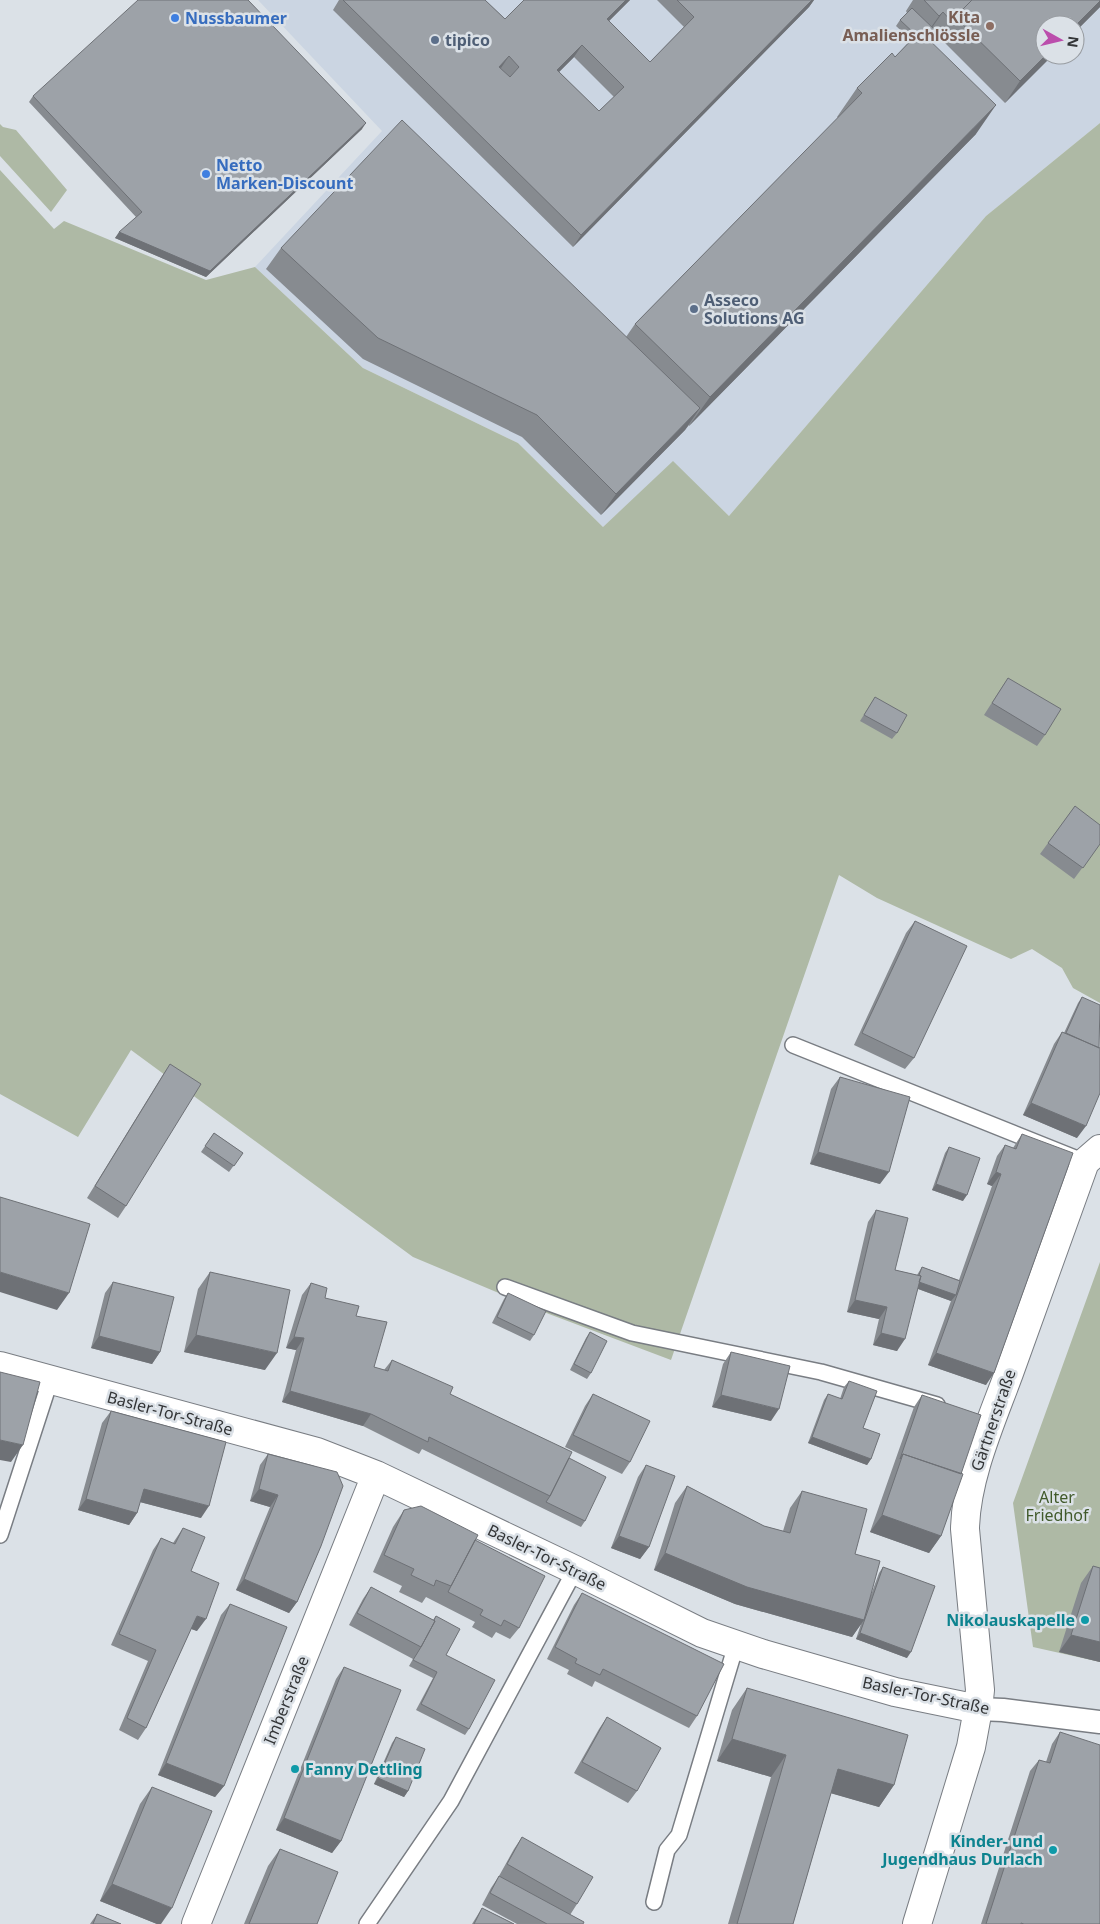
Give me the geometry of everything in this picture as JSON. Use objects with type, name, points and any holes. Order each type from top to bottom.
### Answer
[{"type":"street","name":"Gärtnerstraße","points":[[917,1924],[971,1747],[978,1709],[980,1690],[965,1529],[965,1509],[982,1419],[1093,1156]]},
{"type":"street","name":"Basler-Tor-Straße","points":[[0,1366],[317,1452],[376,1475],[702,1633],[736,1645],[895,1692],[978,1709],[1003,1710],[1100,1722]]},
{"type":"street","name":"Imberstraße","points":[[196,1924],[376,1475]]},
{"type":"lane","points":[[793,1045],[1093,1156]]},
{"type":"lane","points":[[505,1287],[632,1333],[821,1372],[953,1410]]},
{"type":"lane","points":[[0,1535],[50,1381]]},
{"type":"lane","points":[[367,1924],[451,1801],[575,1570]]},
{"type":"lane","points":[[654,1902],[667,1850],[679,1835],[736,1645]]},
{"type":"shaded area","points":[[258,0],[1100,0],[1100,123],[986,216],[729,516],[673,462],[603,527],[518,443],[363,368],[255,267],[382,131]]},
{"type":"green space","points":[[1100,123],[1100,1003],[1073,988],[1062,968],[1032,949],[1011,959],[877,898],[839,875],[671,1360],[549,1314],[413,1257],[131,1050],[78,1137],[0,1094],[0,170],[54,229],[64,221],[206,280],[255,267],[363,368],[518,443],[603,527],[673,461],[729,516],[986,216]]},
{"type":"green space","points":[[0,124],[3,127],[16,130],[67,190],[51,212],[0,156]]},
{"type":"green space","name":"Alter Friedhof","points":[[1100,1262],[1100,1662],[1033,1647],[1013,1503]]},
{"type":"building","name":"Netto Marken-Discount","points":[[138,0],[248,0],[366,123],[210,271],[119,232],[142,212],[33,96]]},
{"type":"building","points":[[343,0],[485,0],[505,19],[524,0],[626,0],[607,19],[650,62],[694,17],[677,0],[812,0],[581,235]],"holes":[[[582,45],[624,87],[599,111],[557,70]],[[509,56],[519,67],[510,77],[499,67]]]},
{"type":"building","points":[[924,0],[972,0],[952,22],[943,12],[939,16]]},
{"type":"building","points":[[972,0],[1100,0],[1085,16],[1035,15],[1036,65],[1020,81],[955,17]]},
{"type":"building","points":[[912,8],[936,31],[929,39],[920,31],[916,35],[900,20]]},
{"type":"building","points":[[920,31],[996,105],[710,397],[635,324],[862,93],[857,88],[892,53],[895,57]]},
{"type":"building","points":[[402,120],[700,408],[616,494],[537,415],[378,338],[281,248]]},
{"type":"building","points":[[1008,678],[1061,709],[1045,735],[992,703]]},
{"type":"building","points":[[875,697],[907,715],[897,733],[864,715]]},
{"type":"building","points":[[1075,806],[1100,825],[1100,844],[1083,868],[1048,843]]},
{"type":"building","points":[[915,921],[967,946],[914,1058],[862,1033]]},
{"type":"building","points":[[1082,997],[1100,1005],[1099,1048],[1066,1033]]},
{"type":"building","points":[[1062,1032],[1100,1048],[1100,1093],[1086,1126],[1031,1103]]},
{"type":"building","points":[[170,1064],[201,1084],[126,1206],[95,1186]]},
{"type":"building","points":[[840,1077],[910,1097],[889,1172],[818,1152]]},
{"type":"building","points":[[214,1133],[243,1153],[234,1166],[205,1146]]},
{"type":"building","points":[[1022,1134],[1073,1153],[994,1373],[936,1353],[1001,1174],[996,1172],[1005,1145],[1016,1149]]},
{"type":"building","points":[[949,1147],[980,1158],[967,1195],[936,1184]]},
{"type":"building","points":[[0,1197],[90,1224],[69,1293],[0,1272]]},
{"type":"building","points":[[876,1210],[908,1218],[895,1270],[921,1276],[905,1339],[881,1333],[887,1307],[855,1300]]},
{"type":"building","points":[[922,1267],[960,1281],[956,1295],[919,1282]]},
{"type":"building","points":[[210,1272],[290,1290],[277,1353],[196,1335]]},
{"type":"building","points":[[113,1282],[174,1297],[160,1352],[99,1336]]},
{"type":"building","points":[[311,1283],[327,1288],[325,1298],[359,1306],[356,1316],[387,1322],[374,1367],[388,1371],[392,1360],[453,1387],[450,1394],[572,1452],[550,1496],[429,1437],[428,1442],[371,1414],[290,1391],[304,1338],[294,1337]]},
{"type":"building","points":[[508,1293],[546,1311],[534,1335],[497,1317]]},
{"type":"building","points":[[590,1332],[607,1341],[591,1373],[574,1364]]},
{"type":"building","points":[[731,1352],[790,1366],[779,1409],[721,1395]]},
{"type":"building","points":[[0,1372],[40,1382],[23,1445],[0,1440]]},
{"type":"building","points":[[849,1381],[877,1391],[863,1428],[880,1434],[871,1459],[812,1437],[828,1394],[842,1399]]},
{"type":"building","points":[[593,1394],[650,1421],[630,1462],[573,1435]]},
{"type":"building","points":[[922,1395],[981,1415],[961,1474],[903,1454],[900,1459]]},
{"type":"building","points":[[111,1411],[226,1442],[209,1506],[144,1489],[137,1513],[86,1499]]},
{"type":"building","points":[[268,1454],[337,1472],[343,1486],[321,1546],[297,1602],[244,1579],[278,1495],[259,1489]]},
{"type":"building","points":[[903,1454],[963,1474],[941,1536],[882,1515]]},
{"type":"building","points":[[569,1458],[606,1477],[585,1521],[546,1502]]},
{"type":"building","points":[[646,1465],[675,1476],[649,1547],[619,1536]]},
{"type":"building","points":[[687,1486],[764,1526],[790,1533],[802,1491],[867,1509],[855,1554],[880,1561],[864,1620],[747,1587],[665,1553]]},
{"type":"building","points":[[421,1506],[478,1535],[451,1586],[436,1580],[434,1586],[411,1575],[414,1569],[384,1555],[404,1510]]},
{"type":"building","points":[[183,1528],[205,1537],[191,1571],[219,1583],[206,1619],[197,1616],[146,1728],[127,1718],[156,1650],[119,1634],[161,1538],[175,1544]]},
{"type":"building","points":[[475,1540],[545,1576],[519,1628],[504,1620],[501,1626],[480,1615],[483,1610],[448,1592]]},
{"type":"building","points":[[1093,1566],[1100,1568],[1100,1642],[1071,1635]]},
{"type":"building","points":[[883,1567],[935,1586],[911,1652],[860,1633]]},
{"type":"building","points":[[371,1587],[435,1621],[421,1647],[357,1613]]},
{"type":"building","points":[[582,1593],[724,1664],[697,1716],[603,1669],[600,1675],[575,1663],[577,1659],[555,1647]]},
{"type":"building","points":[[230,1604],[287,1627],[224,1786],[166,1763]]},
{"type":"building","points":[[436,1616],[460,1629],[446,1655],[495,1680],[469,1729],[421,1704],[437,1672],[413,1660]]},
{"type":"building","points":[[344,1667],[401,1690],[341,1841],[284,1818]]},
{"type":"building","points":[[747,1688],[908,1735],[894,1785],[838,1769],[793,1924],[737,1924],[786,1755],[732,1739]]},
{"type":"building","points":[[607,1717],[661,1748],[637,1791],[582,1762]]},
{"type":"building","name":"Kinder- und Jugendhaus Durlach","points":[[1060,1732],[1100,1745],[1100,1924],[986,1924],[1039,1760],[1050,1763]]},
{"type":"building","points":[[396,1737],[425,1749],[408,1791],[378,1778]]},
{"type":"building","points":[[152,1787],[212,1811],[172,1908],[112,1884]]},
{"type":"building","points":[[522,1837],[593,1877],[577,1904],[507,1864]]},
{"type":"building","points":[[280,1849],[338,1872],[317,1924],[249,1924]]},
{"type":"building","points":[[499,1876],[584,1922],[583,1924],[547,1924],[490,1893]]},
{"type":"building","points":[[482,1908],[514,1924],[474,1924]]},
{"type":"building","points":[[97,1914],[121,1924],[93,1924]]},
{"type":"place","name":"Nussbaumer","points":[[175,18]]},
{"type":"place","name":"Kita Amalienschlössle","points":[[990,26]]},
{"type":"place","name":"tipico","points":[[435,40]]},
{"type":"place","name":"Netto Marken-Discount","points":[[206,174]]},
{"type":"place","name":"Asseco Solutions AG","points":[[694,309]]},
{"type":"place","name":"Nikolauskapelle","points":[[1085,1620]]},
{"type":"place","name":"Fanny Dettling","points":[[295,1769]]},
{"type":"place","name":"Kinder- und Jugendhaus Durlach","points":[[1053,1850]]}]
